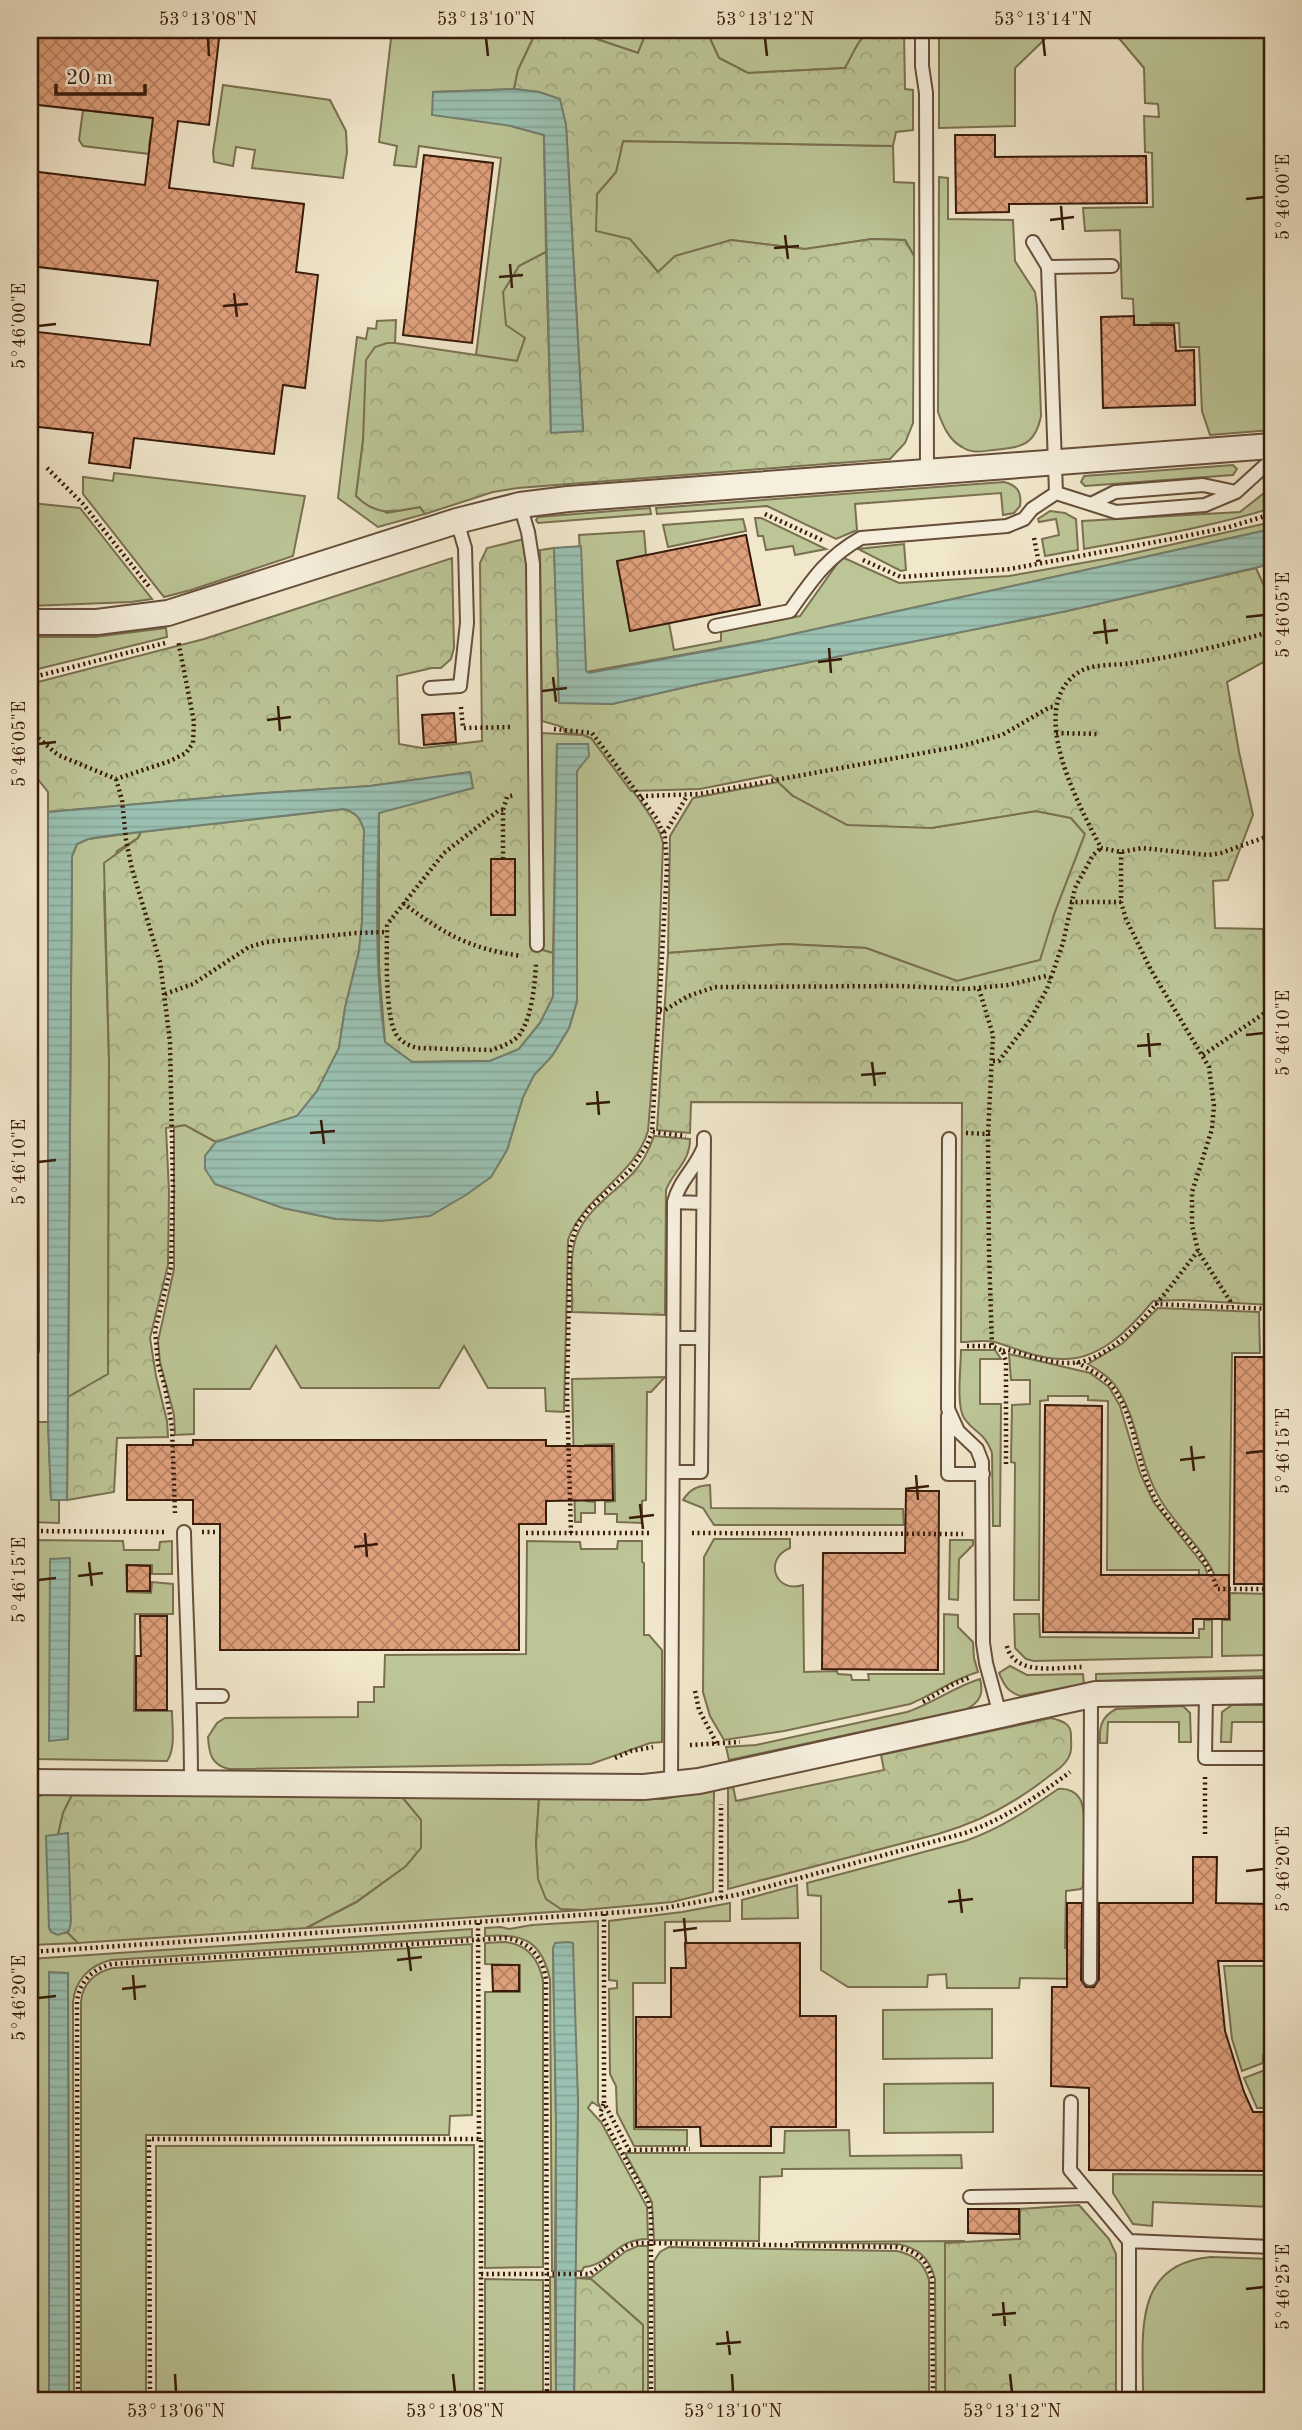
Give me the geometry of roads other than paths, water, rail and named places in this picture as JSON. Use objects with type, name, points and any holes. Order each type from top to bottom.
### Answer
[{"type":"street","points":[[30,622],[97,622],[168,613],[457,521],[520,505],[568,499],[1270,446]]},
{"type":"street","points":[[30,1782],[644,1787],[722,1776],[1091,1695],[1272,1691]]},
{"type":"lane","points":[[922,30],[926,106],[927,472]]},
{"type":"lane","points":[[1033,242],[1048,267],[1056,493]]},
{"type":"lane","points":[[1048,267],[1111,266]]},
{"type":"lane","points":[[1056,493],[1116,512],[1205,505],[1236,492],[1269,462],[1270,446]]},
{"type":"lane","points":[[1091,505],[1115,492],[1203,485],[1236,492]]},
{"type":"lane","points":[[715,626],[790,611],[817,574],[841,549],[861,538],[1007,526],[1024,519],[1032,509],[1056,493]]},
{"type":"lane","points":[[520,505],[528,531],[533,564],[536,951]]},
{"type":"lane","points":[[430,688],[460,685],[467,623],[465,548],[457,521]]},
{"type":"lane","points":[[30,1350],[31,1075]]},
{"type":"lane","points":[[949,1139],[948,1474],[983,1474]]},
{"type":"lane","points":[[671,1784],[674,1202],[677,1188],[693,1169],[704,1143],[701,1472],[673,1472]]},
{"type":"lane","points":[[674,1202],[703,1203]]},
{"type":"lane","points":[[674,1338],[702,1338]]},
{"type":"lane","points":[[948,1409],[958,1432],[977,1448],[982,1462],[983,1643],[1000,1715]]},
{"type":"lane","points":[[180,1532],[191,1696],[191,1782]]},
{"type":"lane","points":[[1206,1692],[1205,1758],[1272,1758]]},
{"type":"lane","points":[[1090,1979],[1091,1695]]},
{"type":"lane","points":[[191,1696],[222,1696]]},
{"type":"lane","points":[[1071,2102],[1070,2170],[1129,2241],[1129,2400]]},
{"type":"lane","points":[[970,2197],[1091,2194]]},
{"type":"lane","points":[[1129,2241],[1272,2247]]}]
